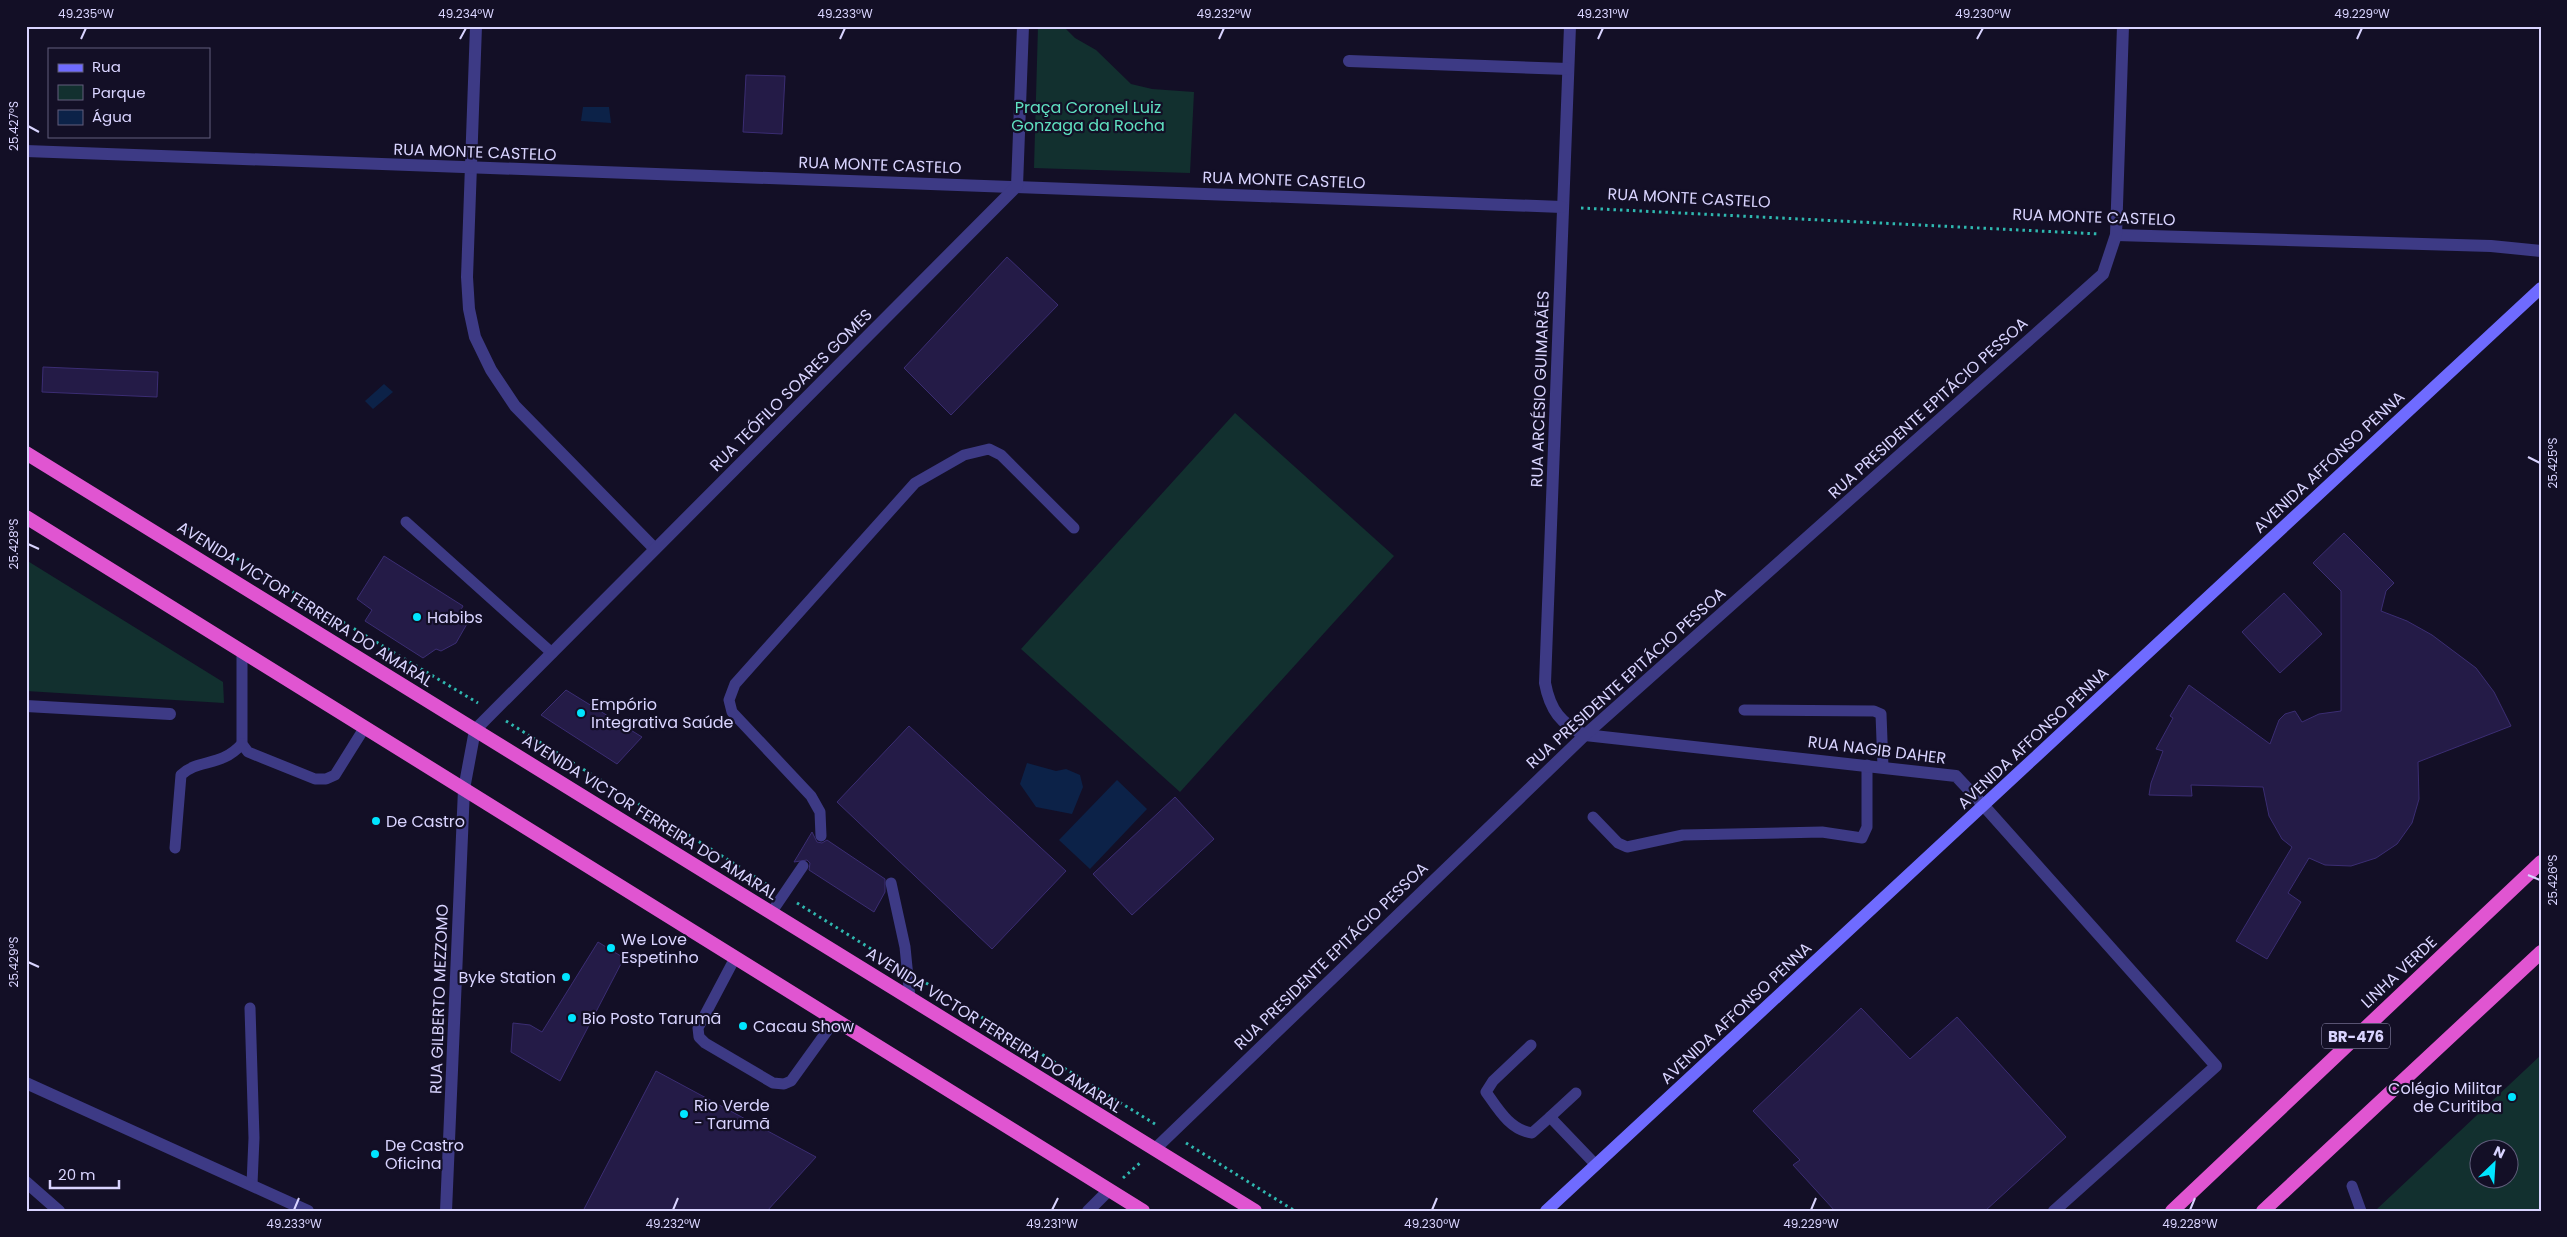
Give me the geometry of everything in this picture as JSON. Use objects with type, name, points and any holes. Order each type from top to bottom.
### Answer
[{"type":"highway","name":"AVENIDA VICTOR FERREIRA DO AMARAL","points":[[26,453],[1255,1211]]},
{"type":"highway","points":[[26,517],[1143,1211]]},
{"type":"highway","name":"LINHA VERDE","points":[[2172,1211],[2541,862]]},
{"type":"highway","points":[[2263,1211],[2541,952]]},
{"type":"main road","name":"AVENIDA AFFONSO PENNA","points":[[1546,1211],[2541,288]]},
{"type":"street","points":[[476,26],[467,277],[469,309],[475,337],[491,370],[515,406],[655,549]]},
{"type":"street","points":[[1017,186],[1023,26]]},
{"type":"street","name":"RUA ARCÉSIO GUIMARÃES","points":[[1570,26],[1545,683],[1548,699],[1556,716],[1570,728],[1585,735]]},
{"type":"street","name":"RUA PRESIDENTE EPITÁCIO PESSOA","points":[[1155,1149],[1585,735],[2103,274],[2116,235],[2123,26]]},
{"type":"street","points":[[1349,61],[1568,69]]},
{"type":"street","name":"RUA MONTE CASTELO","points":[[26,151],[471,169],[1017,186],[1562,207]]},
{"type":"street","name":"RUA TEÓFILO SOARES GOMES","points":[[475,730],[1017,186]]},
{"type":"street","name":"RUA MONTE CASTELO","points":[[2116,235],[2481,246],[2541,251]]},
{"type":"street","points":[[26,706],[170,714]]},
{"type":"street","name":"RUA GILBERTO MEZZOMO","points":[[446,1211],[464,789],[475,730]]},
{"type":"street","name":"RUA NAGIB DAHER","points":[[1585,735],[1956,776],[2216,1066],[2054,1211]]},
{"type":"street","points":[[26,1084],[252,1184],[308,1211]]},
{"type":"street","points":[[26,1182],[59,1211]]},
{"type":"street","points":[[1088,1211],[1109,1190]]},
{"type":"lane","points":[[821,836],[820,812],[811,796],[732,712],[729,700],[735,684],[915,483],[964,455],[989,449],[1001,454],[1074,528]]},
{"type":"lane","points":[[406,522],[552,653]]},
{"type":"lane","points":[[242,651],[242,744],[248,752],[315,778],[326,779],[335,775],[365,727]]},
{"type":"lane","points":[[1744,710],[1874,711],[1881,714],[1883,767]]},
{"type":"lane","points":[[175,848],[181,775],[188,769],[231,755],[242,744]]},
{"type":"lane","points":[[1593,817],[1618,843],[1628,847],[1683,835],[1822,832],[1862,838],[1867,827],[1867,765]]},
{"type":"lane","points":[[771,913],[803,866]]},
{"type":"lane","points":[[891,883],[903,934],[910,998]]},
{"type":"lane","points":[[736,958],[698,1028],[699,1037],[705,1044],[773,1083],[784,1084],[791,1081],[836,1020]]},
{"type":"lane","points":[[250,1008],[254,1138],[252,1184]]},
{"type":"lane","points":[[1532,1045],[1493,1080],[1486,1092],[1506,1118],[1520,1132],[1532,1133],[1576,1093]]},
{"type":"lane","points":[[1550,1117],[1596,1165]]},
{"type":"lane","points":[[2352,1186],[2361,1211]]},
{"type":"path","name":"RUA MONTE CASTELO","points":[[1562,207],[2116,235]]},
{"type":"path","points":[[180,524],[493,712],[908,973],[1143,1117]]},
{"type":"path","points":[[1195,1148],[1295,1211]]},
{"type":"path","points":[[1109,1190],[1155,1149]]},
{"type":"green space","name":"Praça Coronel Luiz Gonzaga da Rocha","points":[[1038,26],[1063,26],[1075,38],[1096,50],[1131,84],[1152,89],[1194,92],[1190,173],[1034,168]]},
{"type":"green space","points":[[1235,413],[1394,556],[1180,792],[1021,649]]},
{"type":"green space","points":[[26,560],[223,682],[224,703],[26,691]]},
{"type":"green space","name":"Colégio Militar de Curitiba","points":[[2541,1055],[2541,1211],[2378,1211],[2377,1209]]},
{"type":"water","points":[[583,107],[609,107],[611,123],[581,121]]},
{"type":"water","points":[[384,384],[393,392],[373,409],[365,401]]},
{"type":"water","points":[[1027,763],[1056,771],[1066,769],[1080,775],[1083,787],[1072,814],[1036,807],[1020,784]]},
{"type":"water","points":[[1117,780],[1147,809],[1090,869],[1059,840]]},
{"type":"building","points":[[746,75],[785,76],[782,134],[743,132]]},
{"type":"building","points":[[1007,257],[1058,305],[951,415],[904,368]]},
{"type":"building","points":[[43,367],[158,372],[157,397],[42,392]]},
{"type":"building","points":[[2344,533],[2394,583],[2386,591],[2381,611],[2407,621],[2432,635],[2476,668],[2494,692],[2511,726],[2418,762],[2419,799],[2412,823],[2397,844],[2376,858],[2351,866],[2325,865],[2309,858],[2288,893],[2301,902],[2267,959],[2236,941],[2292,847],[2282,839],[2269,816],[2263,787],[2191,785],[2192,796],[2149,795],[2151,783],[2163,751],[2156,749],[2173,718],[2170,716],[2189,685],[2270,744],[2279,720],[2285,714],[2295,711],[2302,722],[2319,714],[2341,711],[2341,591],[2313,563]]},
{"type":"building","points":[[384,556],[463,606],[458,615],[468,622],[456,643],[441,651],[436,649],[423,658],[365,621],[372,610],[357,599]]},
{"type":"building","points":[[2284,593],[2322,634],[2280,673],[2242,632]]},
{"type":"building","points":[[566,690],[642,737],[617,764],[541,715]]},
{"type":"building","points":[[909,726],[1066,871],[992,949],[837,802]]},
{"type":"building","points":[[1175,797],[1214,839],[1132,915],[1093,874]]},
{"type":"building","points":[[812,832],[817,842],[822,843],[827,840],[885,879],[885,892],[874,912],[809,870],[810,863],[807,860],[794,862]]},
{"type":"building","name":"Bio Posto Tarumã","points":[[598,942],[624,958],[560,1081],[511,1052],[513,1023],[530,1025],[542,1032]]},
{"type":"building","points":[[1861,1008],[1910,1059],[1957,1017],[2066,1137],[1985,1211],[1835,1211],[1793,1165],[1800,1160],[1753,1111]]},
{"type":"building","name":"Rio Verde - Tarumã","points":[[656,1071],[816,1157],[767,1211],[583,1211]]},
{"type":"place","name":"Habibs","points":[[417,617]]},
{"type":"place","name":"Empório Integrativa Saúde","points":[[581,713]]},
{"type":"place","name":"De Castro","points":[[376,821]]},
{"type":"place","name":"We Love Espetinho","points":[[611,948]]},
{"type":"place","name":"Byke Station","points":[[566,977]]},
{"type":"place","name":"Bio Posto Tarumã","points":[[572,1018]]},
{"type":"place","name":"Cacau Show","points":[[743,1026]]},
{"type":"place","name":"Colégio Militar de Curitiba","points":[[2512,1097]]},
{"type":"place","name":"Rio Verde - Tarumã","points":[[684,1114]]},
{"type":"place","name":"De Castro Oficina","points":[[375,1154]]}]
